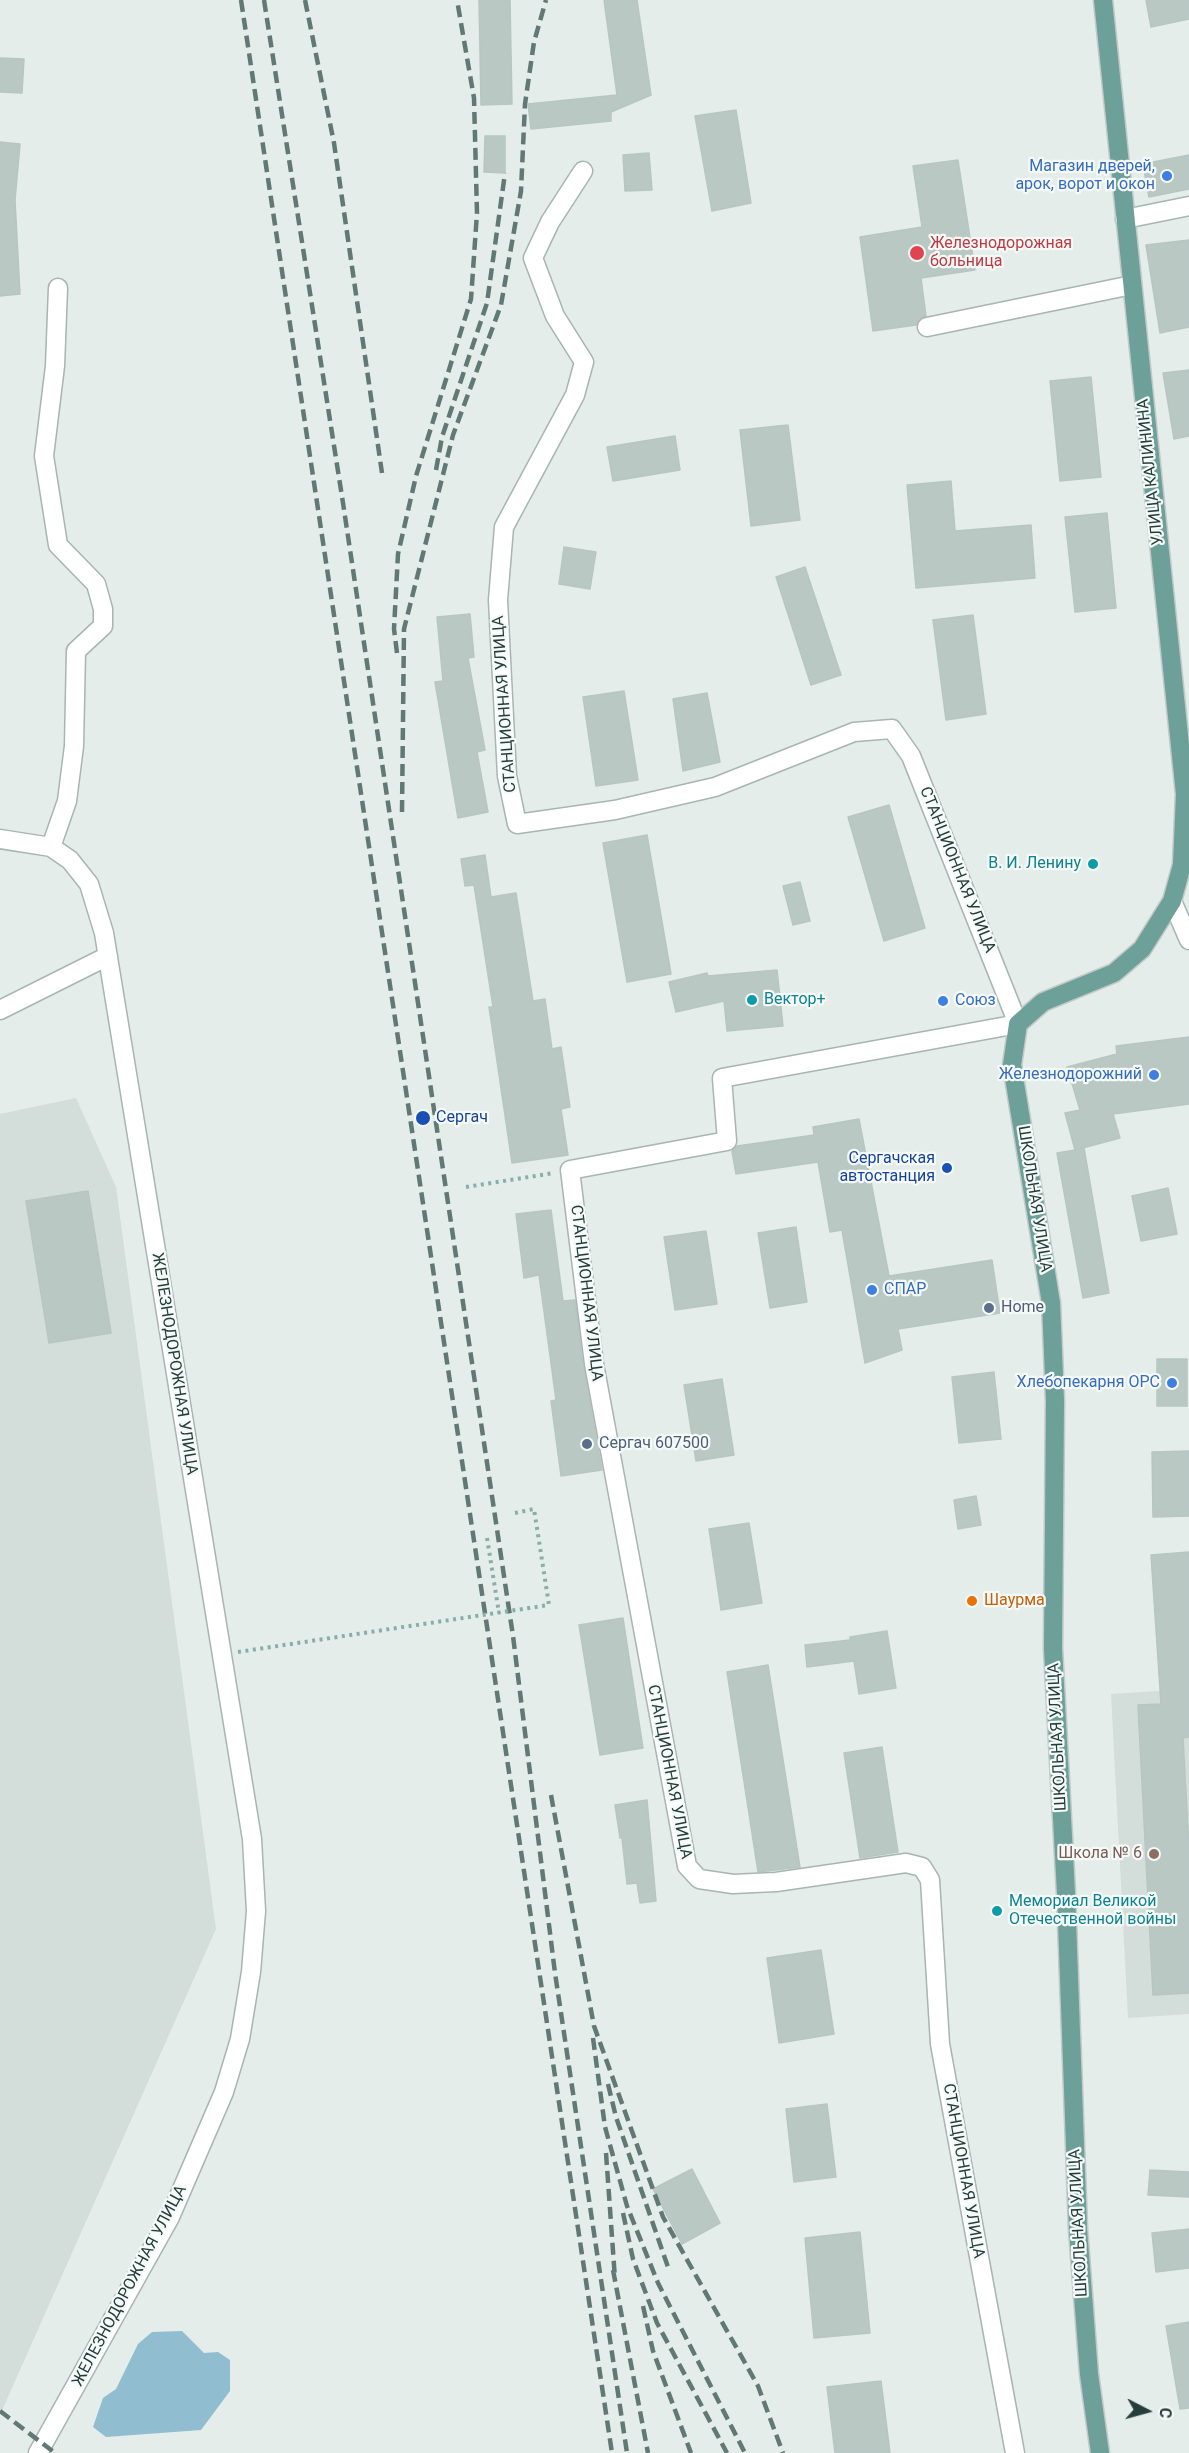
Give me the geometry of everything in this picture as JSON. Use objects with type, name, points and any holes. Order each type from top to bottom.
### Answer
[{"type":"main road","name":"УЛИЦА КАЛИНИНА","points":[[1018,1024],[1043,1002],[1114,973],[1142,950],[1172,901],[1182,865],[1185,794],[1103,0]]},
{"type":"main road","name":"ШКОЛЬНАЯ УЛИЦА","points":[[1018,1024],[1012,1065],[1051,1304],[1055,1401],[1053,1648],[1066,1893],[1078,2229],[1089,2374],[1100,2453]]},
{"type":"street","name":"СТАНЦИОННАЯ УЛИЦА","points":[[583,171],[550,222],[533,258],[555,316],[584,362],[575,395],[504,527],[498,600],[507,776],[518,824],[615,810],[715,787],[854,732],[892,729],[911,756],[1018,1024]]},
{"type":"street","points":[[1125,219],[1189,206]]},
{"type":"street","points":[[927,327],[1132,285]]},
{"type":"street","points":[[0,839],[51,847],[67,801],[73,757],[76,651],[103,626],[104,609],[96,584],[58,545],[44,456],[55,366],[58,288]]},
{"type":"street","name":"ЖЕЛЕЗНОДОРОЖНАЯ УЛИЦА","points":[[41,2448],[170,2217],[224,2092],[240,2039],[251,1972],[256,1911],[252,1839],[104,933],[89,884],[70,861],[51,847]]},
{"type":"street","points":[[1172,901],[1189,940]]},
{"type":"street","points":[[0,1010],[108,956]]},
{"type":"street","points":[[570,1170],[727,1141],[722,1078],[1018,1024]]},
{"type":"street","name":"СТАНЦИОННАЯ УЛИЦА","points":[[570,1170],[594,1364],[687,1866],[699,1879],[733,1884],[776,1882],[906,1863],[922,1867],[930,1880],[940,2044],[1015,2453]]},
{"type":"path","points":[[466,1187],[570,1170]]},
{"type":"path","points":[[238,1652],[549,1605],[534,1509],[515,1513]]},
{"type":"path","points":[[487,1539],[499,1613]]},
{"type":"shaded area","points":[[76,1098],[116,1187],[216,1929],[0,2415],[0,1114]]},
{"type":"shaded area","name":"Школа № 6","points":[[1189,1689],[1189,2014],[1128,2018],[1111,1694]]},
{"type":"water","points":[[182,2331],[204,2353],[218,2352],[230,2360],[230,2391],[201,2430],[106,2437],[93,2427],[103,2398],[116,2389],[138,2344],[152,2332]]},
{"type":"building","points":[[479,0],[510,0],[512,104],[481,105]]},
{"type":"building","points":[[604,0],[637,0],[651,95],[611,112],[611,121],[531,129],[528,104],[617,95]]},
{"type":"building","points":[[1146,0],[1189,0],[1189,19],[1151,27]]},
{"type":"building","points":[[0,58],[24,59],[22,93],[0,92]]},
{"type":"building","points":[[736,110],[751,203],[712,211],[695,116]]},
{"type":"building","points":[[485,136],[505,136],[505,173],[484,172]]},
{"type":"building","points":[[0,142],[20,144],[15,200],[20,294],[0,296]]},
{"type":"building","points":[[649,153],[652,190],[625,191],[623,155]]},
{"type":"building","name":"Магазин дверей, арок, ворот и окон","points":[[1189,155],[1189,189],[1149,197],[1143,164]]},
{"type":"building","name":"Железнодорожная больница","points":[[958,160],[975,270],[921,278],[926,316],[919,319],[916,325],[873,331],[860,237],[922,227],[913,166]]},
{"type":"building","points":[[1189,240],[1189,327],[1160,333],[1146,245]]},
{"type":"building","points":[[1189,370],[1189,436],[1174,439],[1163,373]]},
{"type":"building","points":[[1091,377],[1101,477],[1060,481],[1050,381]]},
{"type":"building","points":[[788,425],[800,520],[751,526],[740,430]]},
{"type":"building","points":[[675,436],[680,470],[613,481],[607,447]]},
{"type":"building","points":[[951,481],[955,531],[1031,525],[1035,578],[916,588],[907,485]]},
{"type":"building","points":[[1107,513],[1116,608],[1075,612],[1065,517]]},
{"type":"building","points":[[564,547],[596,552],[590,589],[559,584]]},
{"type":"building","points":[[805,567],[841,675],[811,685],[776,577]]},
{"type":"building","points":[[470,614],[474,657],[468,658],[485,750],[477,752],[488,812],[458,818],[435,682],[443,681],[437,617]]},
{"type":"building","points":[[973,615],[986,714],[946,720],[933,620]]},
{"type":"building","points":[[624,691],[638,780],[596,786],[583,697]]},
{"type":"building","points":[[707,693],[720,762],[683,771],[673,699]]},
{"type":"building","points":[[889,805],[925,928],[884,941],[848,817]]},
{"type":"building","points":[[647,835],[671,974],[627,982],[603,843]]},
{"type":"building","name":"Сергач","points":[[485,855],[491,897],[516,893],[533,1001],[545,999],[552,1049],[561,1047],[570,1107],[561,1109],[568,1155],[512,1163],[489,1007],[493,1007],[474,885],[465,886],[461,859]]},
{"type":"building","points":[[800,882],[810,921],[793,925],[783,886]]},
{"type":"building","name":"Вектор+","points":[[777,970],[783,1026],[727,1031],[724,1001],[676,1012],[669,982],[707,973],[708,976]]},
{"type":"building","points":[[1189,1037],[1189,1104],[1113,1114],[1120,1138],[1079,1149],[1084,1148],[1109,1293],[1083,1298],[1057,1153],[1075,1150],[1065,1113],[1080,1110],[1067,1067],[1117,1054],[1116,1046]]},
{"type":"building","points":[[859,1119],[889,1276],[992,1260],[1000,1313],[898,1329],[902,1350],[865,1363],[842,1230],[830,1232],[818,1162],[736,1174],[732,1151],[737,1146],[814,1135],[813,1127]]},
{"type":"building","points":[[1168,1188],[1177,1234],[1141,1241],[1132,1196]]},
{"type":"building","points":[[88,1191],[111,1333],[49,1343],[26,1201]]},
{"type":"building","points":[[551,1210],[563,1301],[575,1300],[583,1365],[602,1470],[561,1476],[551,1401],[556,1400],[539,1275],[524,1278],[516,1214]]},
{"type":"building","points":[[796,1227],[807,1302],[770,1308],[758,1233]]},
{"type":"building","points":[[706,1231],[717,1304],[675,1310],[664,1237]]},
{"type":"building","name":"Хлебопекарня ОРС","points":[[1157,1359],[1187,1359],[1187,1406],[1157,1406]]},
{"type":"building","points":[[994,1372],[1001,1439],[959,1443],[952,1377]]},
{"type":"building","points":[[722,1379],[734,1455],[696,1461],[684,1385]]},
{"type":"building","points":[[1189,1451],[1189,1516],[1153,1517],[1152,1452]]},
{"type":"building","points":[[976,1496],[981,1525],[958,1529],[954,1500]]},
{"type":"building","points":[[749,1523],[762,1603],[721,1610],[709,1529]]},
{"type":"building","points":[[1189,1552],[1189,1737],[1183,1738],[1189,1848],[1189,1993],[1153,1995],[1138,1705],[1161,1704],[1151,1555]]},
{"type":"building","points":[[623,1618],[643,1748],[600,1755],[579,1625]]},
{"type":"building","points":[[887,1631],[896,1688],[859,1694],[854,1661],[807,1667],[805,1645],[850,1640],[850,1637]]},
{"type":"building","points":[[768,1665],[800,1867],[758,1872],[727,1672]]},
{"type":"building","points":[[882,1747],[898,1852],[860,1858],[844,1753]]},
{"type":"building","points":[[647,1800],[656,1901],[640,1903],[637,1883],[627,1884],[622,1838],[620,1838],[615,1805]]},
{"type":"building","points":[[821,1950],[834,2034],[779,2043],[767,1958]]},
{"type":"building","points":[[827,2104],[836,2177],[794,2182],[786,2109]]},
{"type":"building","points":[[692,2169],[720,2223],[682,2244],[653,2189]]},
{"type":"building","points":[[1150,2170],[1189,2172],[1189,2197],[1148,2195]]},
{"type":"building","points":[[1189,2229],[1189,2268],[1156,2272],[1152,2233]]},
{"type":"building","points":[[860,2232],[870,2333],[814,2338],[805,2238]]},
{"type":"building","points":[[1189,2322],[1189,2408],[1180,2409],[1166,2326]]},
{"type":"building","points":[[881,2381],[890,2453],[835,2453],[827,2387]]},
{"type":"railway","points":[[241,0],[612,2453]]},
{"type":"railway","points":[[264,0],[343,503],[513,1636],[555,1973],[627,2453]]},
{"type":"railway","points":[[305,0],[334,143],[382,473]]},
{"type":"railway","points":[[397,653],[394,629],[398,554],[416,476],[471,299],[477,213],[474,98],[457,0]]},
{"type":"railway","points":[[402,812],[404,629],[453,435],[501,305],[521,191],[525,104],[534,42],[546,0]]},
{"type":"railway","points":[[436,470],[442,437],[487,303],[505,173]]},
{"type":"railway","points":[[551,1795],[594,2026],[663,2217],[758,2386],[783,2453]]},
{"type":"railway","points":[[593,2038],[605,2127],[627,2206],[658,2283],[745,2453]]},
{"type":"railway","points":[[608,2084],[616,2117],[669,2270]]},
{"type":"railway","points":[[606,2153],[615,2279]]},
{"type":"railway","points":[[623,2213],[633,2259],[657,2323],[727,2453]]},
{"type":"railway","points":[[613,2270],[648,2453]]},
{"type":"railway","points":[[643,2306],[653,2351],[691,2453]]},
{"type":"railway","points":[[0,2411],[55,2453]]},
{"type":"place","name":"Магазин дверей, арок, ворот и окон","points":[[1167,176]]},
{"type":"place","name":"Железнодорожная больница","points":[[917,253]]},
{"type":"place","name":"В. И. Ленину","points":[[1093,864]]},
{"type":"place","name":"Вектор+","points":[[752,1000]]},
{"type":"place","name":"Союз","points":[[943,1001]]},
{"type":"place","name":"Железнодорожний","points":[[1154,1075]]},
{"type":"place","name":"Сергач","points":[[423,1118]]},
{"type":"place","name":"Сергачская автостанция","points":[[947,1168]]},
{"type":"place","name":"СПАР","points":[[872,1290]]},
{"type":"place","name":"Home","points":[[989,1308]]},
{"type":"place","name":"Хлебопекарня ОРС","points":[[1172,1383]]},
{"type":"place","name":"Сергач 607500","points":[[587,1444]]},
{"type":"place","name":"Шаурма","points":[[972,1601]]},
{"type":"place","name":"Школа № 6","points":[[1154,1854]]},
{"type":"place","name":"Мемориал Великой Отечественной войны","points":[[997,1911]]}]
